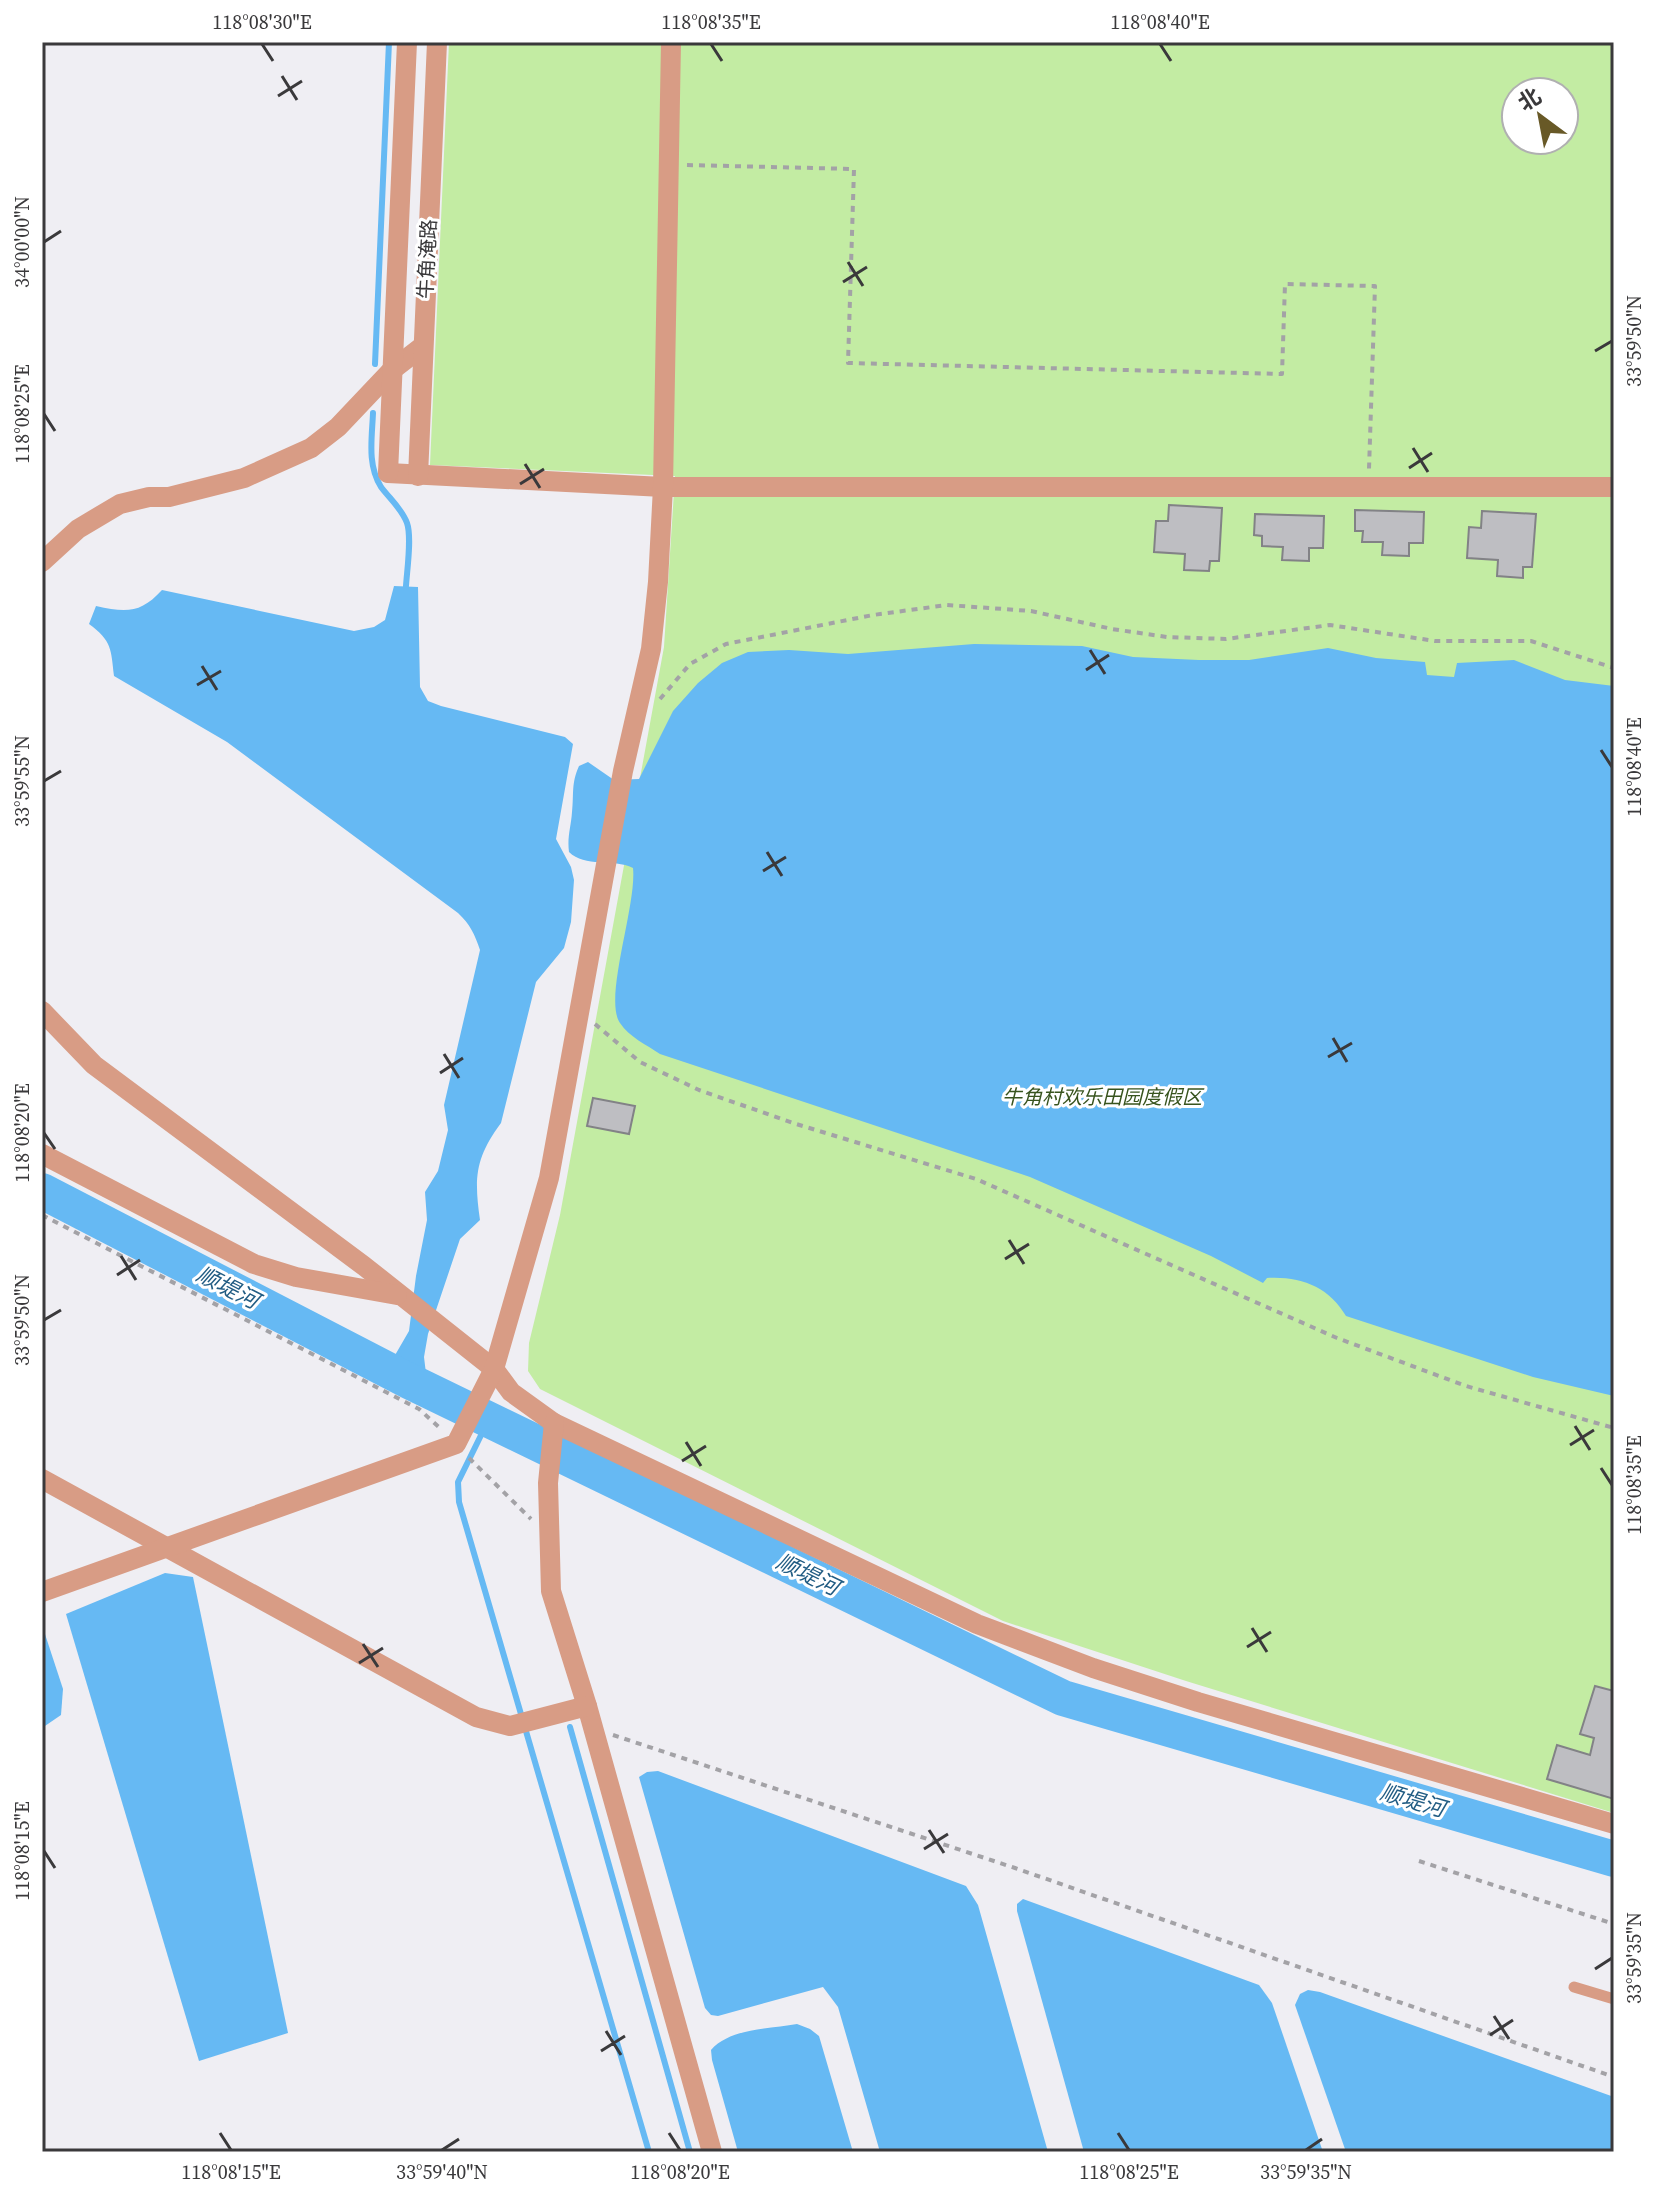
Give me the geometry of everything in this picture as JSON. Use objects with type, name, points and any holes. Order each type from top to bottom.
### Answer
[{"type":"street","name":"牛角淹路","points":[[407,42],[388,473],[418,476],[437,42]]},
{"type":"street","points":[[42,1592],[456,1444],[490,1378],[549,1178],[623,771],[651,649],[663,487],[671,42]]},
{"type":"street","points":[[42,562],[78,529],[120,504],[149,497],[169,497],[244,478],[311,448],[338,427],[392,370],[423,346]]},
{"type":"street","points":[[418,476],[663,487],[1614,487]]},
{"type":"street","points":[[42,1011],[94,1065],[401,1295],[490,1378],[554,1424],[977,1624],[1093,1668],[1198,1702],[1614,1824]]},
{"type":"street","points":[[42,1154],[254,1264],[296,1277],[401,1295]]},
{"type":"street","points":[[554,1424],[548,1483],[551,1591],[587,1706],[712,2152]]},
{"type":"street","points":[[42,1479],[476,1717],[498,1724],[520,1724],[587,1706]]},
{"type":"lane","points":[[1574,1987],[1614,1999]]},
{"type":"path","points":[[669,164],[854,169],[848,363],[1282,374],[1285,284],[1375,286],[1369,486]]},
{"type":"path","points":[[633,731],[690,664],[726,644],[873,615],[947,605],[1031,611],[1112,629],[1167,637],[1226,639],[1330,625],[1435,641],[1531,641],[1614,668]]},
{"type":"path","points":[[580,1010],[605,1035],[640,1062],[699,1090],[793,1123],[976,1179],[1337,1338],[1466,1386],[1614,1428]]},
{"type":"path","points":[[42,1215],[419,1409],[456,1444]]},
{"type":"path","points":[[475,1465],[550,1535]]},
{"type":"path","points":[[593,1728],[1015,1868],[1614,2077]]},
{"type":"path","points":[[1419,1861],[1614,1924]]},
{"type":"green space","name":"牛角村欢乐田园度假区","points":[[449,42],[1614,42],[1614,1813],[1003,1621],[540,1389],[528,1371],[529,1343],[560,1215],[664,647],[675,476],[430,465]]},
{"type":"water","points":[[394,586],[418,587],[420,687],[428,701],[565,737],[573,744],[556,839],[571,867],[574,880],[571,922],[564,948],[536,982],[501,1123],[481,1158],[477,1180],[480,1220],[460,1239],[428,1334],[424,1357],[428,1390],[387,1369],[409,1331],[427,1220],[425,1192],[438,1171],[448,1130],[444,1105],[480,950],[474,935],[458,913],[227,742],[114,676],[109,646],[89,624],[96,606],[133,609],[147,603],[162,590],[354,631],[374,627],[385,620]]},
{"type":"water","points":[[974,644],[1082,646],[1133,657],[1199,660],[1249,660],[1328,648],[1376,658],[1425,662],[1427,675],[1454,677],[1457,663],[1514,660],[1565,680],[1614,686],[1614,1396],[1533,1377],[1346,1316],[1331,1298],[1313,1285],[1279,1278],[1267,1278],[1263,1283],[1211,1256],[1030,1177],[660,1054],[624,1028],[616,1011],[615,994],[633,868],[583,860],[569,852],[574,783],[579,766],[588,762],[614,780],[639,779],[673,711],[698,683],[722,663],[748,652],[789,650],[848,654]]},
{"type":"water","points":[[165,1573],[193,1577],[288,2033],[199,2061],[66,1614]]},
{"type":"water","points":[[42,1625],[63,1689],[61,1715],[42,1728]]},
{"type":"water","points":[[658,1771],[966,1886],[978,1905],[1048,2152],[880,2152],[838,2007],[823,1987],[718,2016],[711,2015],[705,2008],[639,1777]]},
{"type":"water","points":[[1023,1899],[1259,1985],[1272,2003],[1323,2152],[1084,2152],[1017,1911],[1017,1904]]},
{"type":"water","points":[[1308,1990],[1614,2097],[1614,2152],[1346,2152],[1295,2005],[1300,1994]]},
{"type":"water","points":[[797,2024],[819,2036],[853,2152],[738,2152],[711,2050],[739,2033]]},
{"type":"building","points":[[1169,505],[1222,508],[1219,561],[1210,561],[1209,571],[1184,570],[1185,554],[1154,552],[1156,521],[1168,521]]},
{"type":"building","points":[[1355,510],[1424,512],[1423,543],[1409,543],[1409,556],[1382,555],[1383,542],[1362,542],[1363,531],[1355,531]]},
{"type":"building","points":[[1482,511],[1536,514],[1532,567],[1523,567],[1523,578],[1497,576],[1498,560],[1467,558],[1469,527],[1481,528]]},
{"type":"building","points":[[1255,514],[1324,516],[1323,548],[1309,548],[1309,561],[1282,560],[1283,547],[1262,546],[1262,536],[1254,535]]},
{"type":"building","points":[[593,1098],[635,1106],[629,1134],[587,1126]]},
{"type":"building","points":[[1595,1686],[1614,1691],[1614,1799],[1547,1779],[1557,1745],[1590,1755],[1594,1738],[1580,1734]]},
{"type":"waterway","points":[[375,364],[389,42]]},
{"type":"waterway","points":[[373,413],[371,451],[374,470],[381,487],[407,523],[406,586]]},
{"type":"waterway","name":"顺堤河","points":[[42,1191],[409,1381],[1063,1698],[1614,1859]]},
{"type":"waterway","points":[[489,1419],[458,1482],[459,1502],[649,2152]]},
{"type":"waterway","points":[[570,1727],[690,2152]]}]
